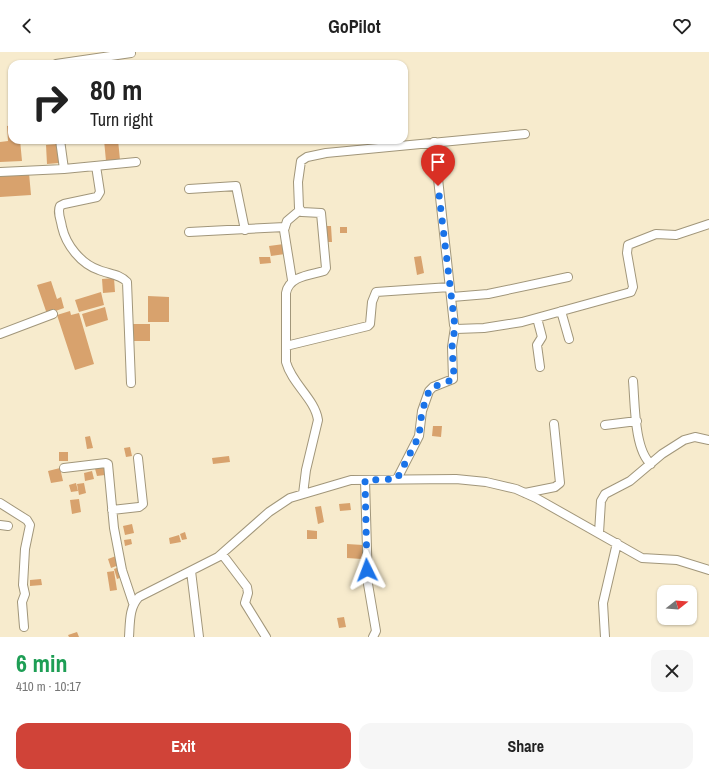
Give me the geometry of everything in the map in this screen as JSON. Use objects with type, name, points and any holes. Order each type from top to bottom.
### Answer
[{"type":"street","points":[[83,60],[131,53]]},
{"type":"street","points":[[300,210],[298,182],[299,168],[303,159],[326,153],[525,134]]},
{"type":"street","points":[[397,479],[419,436],[422,411],[429,391],[433,387],[454,379],[452,347],[455,327],[434,142]]},
{"type":"street","points":[[61,144],[64,169]]},
{"type":"street","points":[[0,172],[64,169],[136,162]]},
{"type":"street","points":[[96,166],[100,192],[97,197],[64,204],[60,206],[59,211],[64,234],[69,244],[86,263],[98,270],[119,276],[127,282],[131,383]]},
{"type":"street","points":[[189,189],[236,186],[245,230]]},
{"type":"street","points":[[292,280],[284,235],[288,221],[300,210]]},
{"type":"street","points":[[300,210],[321,214],[326,268],[324,271],[292,280],[288,285],[286,293],[286,362],[289,373],[312,404],[317,413],[318,420],[306,470],[303,494]]},
{"type":"street","points":[[455,327],[458,330],[491,327],[537,318],[631,292],[632,287],[627,253],[628,245],[659,234],[666,236],[676,235],[709,225]]},
{"type":"street","points":[[188,232],[285,228]]},
{"type":"street","points":[[452,297],[488,294],[568,278]]},
{"type":"street","points":[[286,346],[368,326],[372,302],[376,292],[450,287]]},
{"type":"street","points":[[561,311],[569,339]]},
{"type":"street","points":[[0,334],[53,314]]},
{"type":"street","points":[[537,318],[542,337],[537,345],[540,367]]},
{"type":"street","points":[[633,381],[638,436],[648,461]]},
{"type":"street","points":[[605,425],[637,421]]},
{"type":"street","points":[[524,493],[556,487],[560,483],[554,424]]},
{"type":"street","points":[[599,533],[602,497],[630,481],[648,461],[684,440],[695,437],[709,440]]},
{"type":"street","points":[[112,510],[139,507],[142,504],[138,458]]},
{"type":"street","points":[[64,468],[108,464],[114,528],[122,570],[133,603],[129,637]]},
{"type":"street","points":[[133,603],[143,594],[222,554],[280,504],[290,498],[346,480],[456,479],[486,482],[524,493],[642,558],[677,560],[709,570]]},
{"type":"street","points":[[365,480],[368,584],[376,631],[373,637]]},
{"type":"street","points":[[0,503],[27,520],[30,525],[25,549],[25,594],[22,602],[24,627]]},
{"type":"street","points":[[605,637],[603,603],[617,543]]},
{"type":"street","points":[[222,554],[247,587],[248,593],[245,603],[266,637]]},
{"type":"street","points":[[191,571],[198,637]]},
{"type":"building","points":[[8,141],[8,144],[20,144],[22,161],[0,162],[0,142]]},
{"type":"building","points":[[58,144],[59,163],[47,164],[46,145]]},
{"type":"building","points":[[104,144],[118,144],[120,160],[106,161]]},
{"type":"building","points":[[29,173],[31,195],[0,197],[0,175]]},
{"type":"building","points":[[324,226],[331,226],[332,242],[325,242]]},
{"type":"building","points":[[340,227],[347,227],[347,233],[340,233]]},
{"type":"building","points":[[284,244],[285,254],[271,256],[269,246]]},
{"type":"building","points":[[421,256],[424,273],[417,275],[414,257]]},
{"type":"building","points":[[259,257],[270,257],[271,263],[260,264]]},
{"type":"building","points":[[114,278],[115,292],[103,293],[102,279]]},
{"type":"building","points":[[51,281],[57,299],[61,297],[64,308],[47,314],[37,285]]},
{"type":"building","points":[[101,292],[104,305],[79,312],[75,300]]},
{"type":"building","points":[[148,296],[169,297],[169,322],[148,322]]},
{"type":"building","points":[[105,307],[108,320],[86,327],[82,314]]},
{"type":"building","points":[[70,311],[71,315],[79,313],[94,364],[75,370],[57,315]]},
{"type":"building","points":[[133,324],[150,324],[150,341],[133,341]]},
{"type":"building","points":[[433,426],[442,426],[441,437],[432,436]]},
{"type":"building","points":[[90,436],[93,448],[87,449],[85,437]]},
{"type":"building","points":[[130,447],[132,456],[126,457],[124,448]]},
{"type":"building","points":[[59,452],[68,452],[68,461],[59,461]]},
{"type":"building","points":[[229,456],[230,462],[213,464],[212,458]]},
{"type":"building","points":[[103,463],[105,475],[97,476],[94,465]]},
{"type":"building","points":[[60,468],[63,481],[51,483],[48,471]]},
{"type":"building","points":[[92,471],[94,479],[85,481],[84,473]]},
{"type":"building","points":[[76,483],[78,491],[71,492],[69,485]]},
{"type":"building","points":[[84,483],[86,493],[79,495],[77,484]]},
{"type":"building","points":[[79,499],[81,512],[72,514],[70,500]]},
{"type":"building","points":[[350,503],[351,510],[340,511],[339,504]]},
{"type":"building","points":[[321,506],[324,522],[318,524],[315,507]]},
{"type":"building","points":[[132,524],[134,533],[125,535],[123,526]]},
{"type":"building","points":[[307,530],[317,531],[317,539],[307,539]]},
{"type":"building","points":[[185,532],[187,539],[182,540],[180,534]]},
{"type":"building","points":[[179,535],[181,542],[170,544],[169,538]]},
{"type":"building","points":[[131,539],[132,544],[125,546],[124,540]]},
{"type":"building","points":[[347,544],[363,545],[362,559],[347,558]]},
{"type":"building","points":[[116,556],[119,565],[111,568],[108,559]]},
{"type":"building","points":[[119,567],[122,577],[117,579],[114,569]]},
{"type":"building","points":[[114,571],[117,590],[110,591],[107,572]]},
{"type":"building","points":[[41,579],[42,585],[30,586],[30,580]]},
{"type":"building","points":[[344,617],[346,627],[339,628],[337,618]]},
{"type":"building","points":[[77,632],[79,637],[69,637],[68,635]]},
{"type":"route","points":[[367,570],[365,480],[397,479],[419,436],[422,411],[429,391],[433,387],[454,379],[452,342],[455,327],[438,186]]}]
